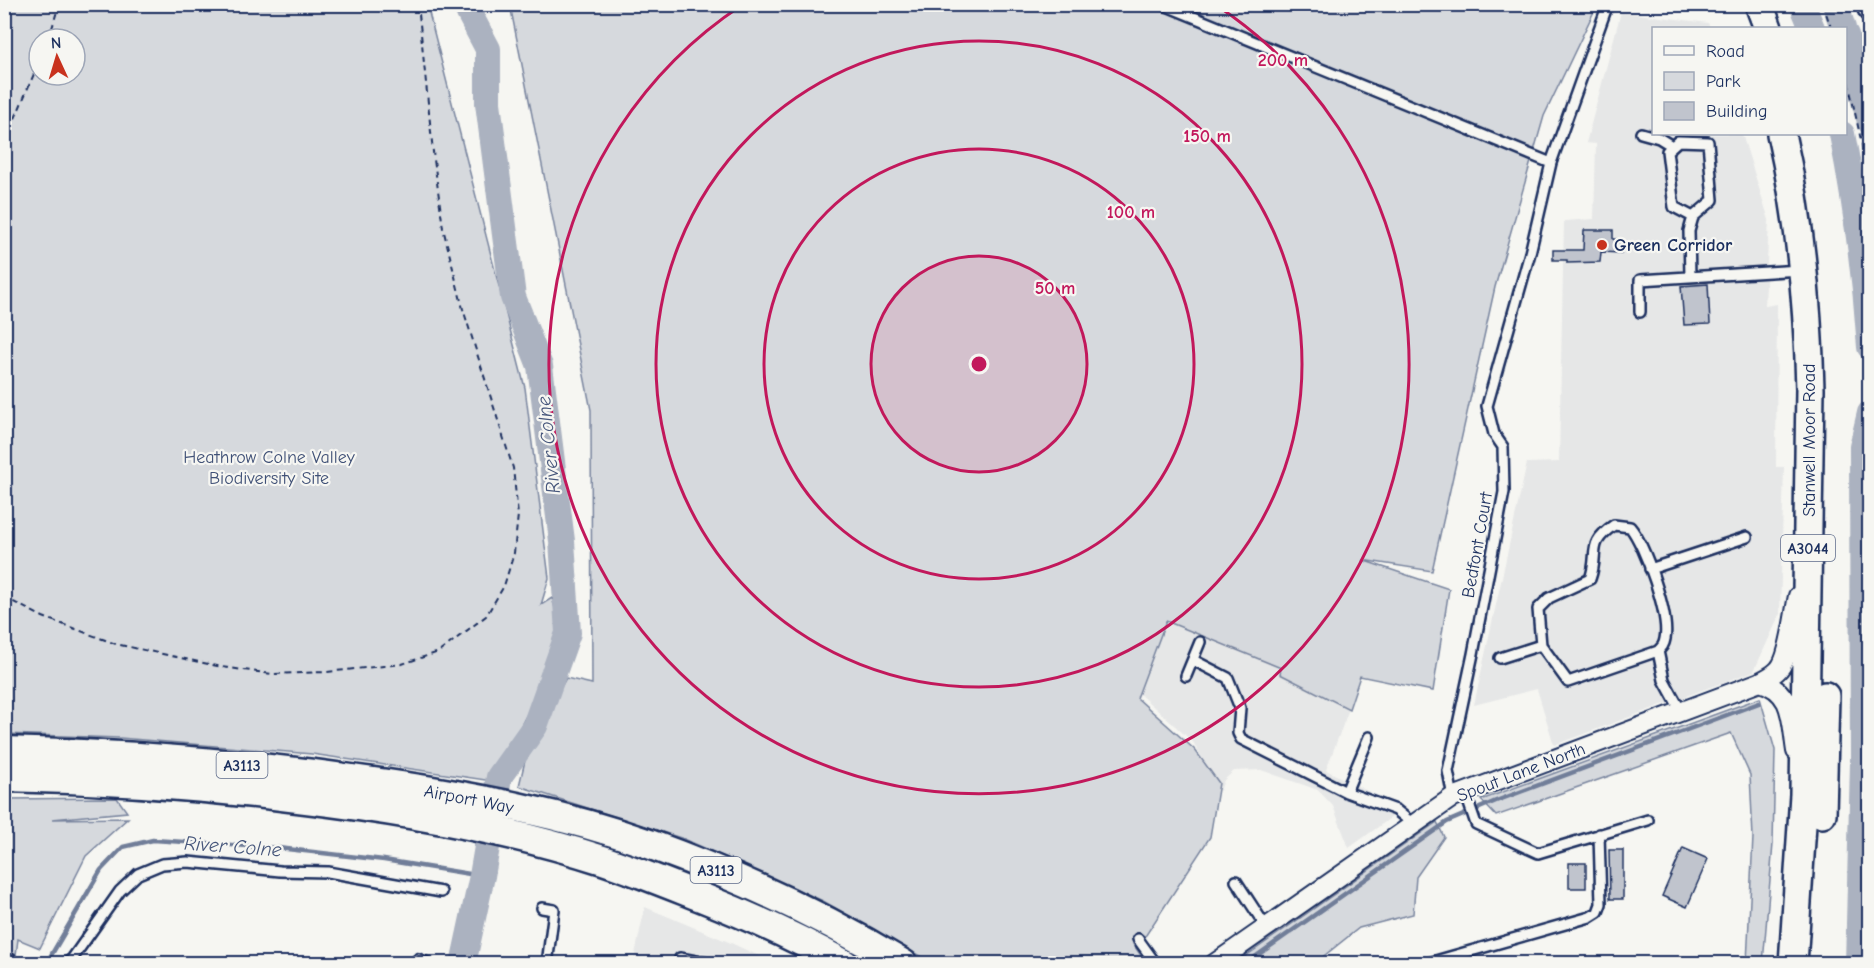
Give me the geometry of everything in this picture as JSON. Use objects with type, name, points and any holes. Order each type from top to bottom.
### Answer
[{"type":"highway","name":"Airport Way","points":[[4,751],[170,758],[352,779],[513,821],[637,840],[788,901],[837,925],[903,963]]},
{"type":"highway","name":"Airport Way","points":[[4,777],[131,781],[241,791],[377,808],[475,812]]},
{"type":"highway","name":"Airport Way","points":[[513,821],[602,860],[778,930],[844,963]]},
{"type":"main road","points":[[1739,4],[1749,27]]},
{"type":"main road","points":[[1759,4],[1768,27]]},
{"type":"main road","name":"Stanwell Moor Road","points":[[1781,135],[1797,211],[1804,269],[1809,332],[1810,389],[1804,794],[1793,963]]},
{"type":"main road","name":"Stanwell Moor Road","points":[[1799,135],[1808,168],[1820,242],[1828,368],[1825,743],[1820,859],[1811,963]]},
{"type":"street","points":[[1867,4],[1869,11]]},
{"type":"street","name":"Spout Lane North","points":[[1214,963],[1413,824],[1463,798],[1760,682],[1775,673],[1783,664],[1808,554]]},
{"type":"street","points":[[1760,682],[1772,685],[1785,698],[1804,794]]},
{"type":"lane","points":[[1162,4],[1551,163]]},
{"type":"lane","name":"Bedfont Court","points":[[1599,834],[1538,853],[1476,824],[1448,771],[1504,492],[1503,447],[1494,434],[1487,406],[1530,253],[1551,163],[1608,4]]},
{"type":"lane","points":[[1641,133],[1659,138],[1672,146]]},
{"type":"lane","points":[[1690,277],[1689,231],[1693,217],[1713,200],[1708,142],[1678,141],[1667,151],[1674,207],[1693,217]]},
{"type":"lane","points":[[1640,312],[1641,280],[1804,269]]},
{"type":"lane","points":[[1614,525],[1630,527],[1638,537],[1650,569],[1662,604],[1666,630],[1663,646],[1658,651],[1568,682],[1541,645],[1538,609],[1549,598],[1590,579],[1600,535],[1614,525]]},
{"type":"lane","points":[[1650,569],[1747,537]]},
{"type":"lane","points":[[1186,676],[1200,642]]},
{"type":"lane","points":[[1500,658],[1541,645]]},
{"type":"lane","points":[[1658,651],[1664,680],[1681,711]]},
{"type":"lane","points":[[1193,660],[1228,678],[1240,708],[1238,733],[1241,739],[1346,792],[1396,810],[1413,824]]},
{"type":"lane","points":[[1346,792],[1369,737]]},
{"type":"lane","points":[[1425,963],[1590,917],[1598,912],[1601,904],[1599,834],[1648,820]]},
{"type":"lane","points":[[66,963],[72,959],[120,891],[138,874],[162,864],[188,862],[280,871],[328,872],[441,892]]},
{"type":"lane","points":[[1236,881],[1266,927]]},
{"type":"lane","points":[[542,908],[554,910],[547,963]]},
{"type":"lane","points":[[1138,939],[1156,963]]},
{"type":"lane","points":[[680,958],[712,963]]},
{"type":"lane","points":[[414,963],[418,959],[430,963]]},
{"type":"path","points":[[52,27],[59,4]]},
{"type":"path","points":[[4,597],[43,617],[116,644],[222,667],[272,674],[327,672],[402,664],[439,652],[486,616],[504,586],[514,553],[518,515],[513,468],[463,309],[443,228],[418,4]]},
{"type":"path","points":[[1822,4],[1831,27]]},
{"type":"path","points":[[1847,81],[1869,181]]},
{"type":"path","points":[[4,136],[10,128],[28,87]]},
{"type":"shaded area","points":[[1621,12],[1708,23],[1710,27],[1652,27],[1652,135],[1742,135],[1769,220],[1765,306],[1777,304],[1776,467],[1784,467],[1780,614],[1754,671],[1554,745],[1537,689],[1474,705],[1527,463],[1559,462],[1564,221],[1594,219],[1596,144],[1586,143]]},
{"type":"shaded area","points":[[1163,619],[1281,668],[1280,674],[1349,709],[1326,770],[1403,809],[1349,848],[1333,806],[1318,790],[1261,770],[1234,771],[1224,780],[1220,791],[1193,742],[1137,692]]},
{"type":"shaded area","points":[[645,907],[731,943],[774,963],[633,964]]},
{"type":"green space","name":"Heathrow Colne Valley Biodiversity Site","points":[[5,4],[427,5],[525,388],[549,578],[541,605],[552,598],[561,629],[530,708],[492,781],[312,754],[120,738],[5,734]]},
{"type":"green space","points":[[510,5],[1597,5],[1544,116],[1495,287],[1432,571],[1362,560],[1449,589],[1433,691],[1360,676],[1349,709],[1280,674],[1281,668],[1166,621],[1137,698],[1195,750],[1219,783],[1210,837],[1146,935],[1133,944],[1146,963],[932,963],[823,901],[684,839],[519,786],[528,748],[566,678],[592,684],[591,410]]},
{"type":"green space","points":[[1760,698],[1775,750],[1773,844],[1763,963],[1747,963],[1753,837],[1750,775],[1731,733],[1496,816],[1481,800]]},
{"type":"green space","points":[[117,798],[127,812],[52,819],[128,818],[86,856],[40,948],[18,939],[16,955],[5,950],[5,799]]},
{"type":"green space","points":[[1437,822],[1444,837],[1416,877],[1413,914],[1359,928],[1315,963],[1236,963]]},
{"type":"building","name":"Green Corridor","points":[[1584,230],[1613,230],[1613,239],[1621,240],[1621,253],[1601,252],[1600,262],[1567,263],[1567,260],[1553,260],[1553,250],[1583,250]]},
{"type":"building","points":[[1708,284],[1710,324],[1684,325],[1681,286]]},
{"type":"building","points":[[1683,848],[1708,859],[1687,907],[1662,896]]},
{"type":"building","points":[[1609,850],[1623,850],[1623,899],[1610,899]]},
{"type":"building","points":[[1569,863],[1586,863],[1586,888],[1569,888]]},
{"type":"waterway","name":"River Colne","points":[[463,964],[482,876],[499,777],[535,726],[568,633],[562,541],[540,366],[513,297],[488,103],[488,49],[469,13],[468,4]]},
{"type":"waterway","points":[[1802,4],[1812,27]]},
{"type":"waterway","points":[[1835,4],[1843,27]]},
{"type":"waterway","points":[[1847,40],[1870,122]]},
{"type":"waterway","points":[[1842,135],[1859,240],[1870,347]]},
{"type":"waterway","points":[[1858,964],[1863,763],[1862,447],[1870,413]]},
{"type":"waterway","points":[[1245,964],[1447,822],[1496,801],[1759,703]]},
{"type":"waterway","name":"River Colne","points":[[46,964],[101,870],[123,847],[153,840],[278,848],[384,860],[482,876]]},
{"type":"place","name":"Green Corridor","points":[[1602,245]]}]
